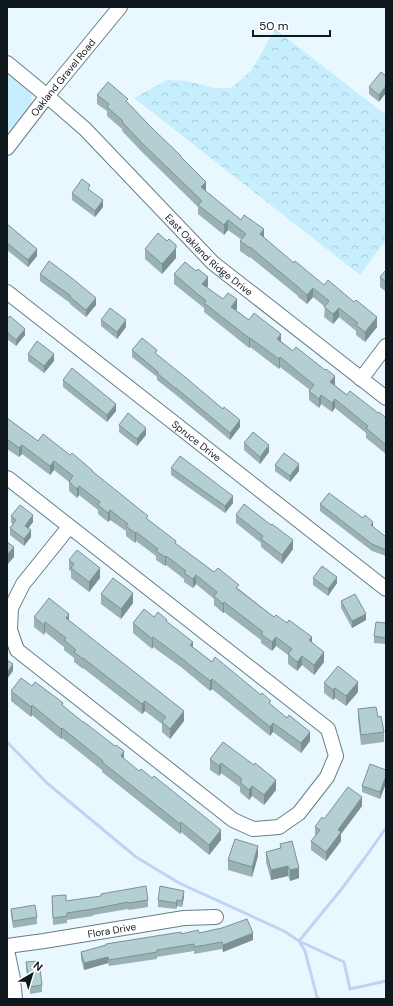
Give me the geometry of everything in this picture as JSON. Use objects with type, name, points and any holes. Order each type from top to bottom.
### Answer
[{"type":"street","name":"Oakland Gravel Road","points":[[7,148],[47,96],[120,7]]},
{"type":"street","name":"East Oakland Ridge Drive","points":[[7,63],[85,129],[213,263],[386,398]]},
{"type":"street","name":"Spruce Drive","points":[[7,292],[386,589]]},
{"type":"street","points":[[361,379],[386,346]]},
{"type":"street","points":[[7,478],[69,526],[328,729],[336,756],[327,777],[299,812],[278,827],[253,829],[233,820],[17,650],[10,630],[11,608],[23,584],[69,526]]},
{"type":"street","name":"Flora Drive","points":[[7,946],[184,918],[216,918]]},
{"type":"street","points":[[7,950],[10,980],[15,999]]},
{"type":"green space","points":[[275,29],[386,115],[386,240],[360,275],[134,98],[167,80],[186,81],[215,88],[231,88],[251,71]]},
{"type":"green space","points":[[7,72],[31,91],[32,102],[7,135]]},
{"type":"building","points":[[381,72],[386,76],[386,86],[379,95],[369,87]]},
{"type":"building","points":[[108,82],[128,99],[126,101],[206,182],[201,187],[241,220],[244,215],[264,229],[260,234],[294,263],[295,261],[324,285],[328,280],[354,302],[356,300],[377,317],[365,332],[356,325],[358,323],[339,308],[333,314],[324,307],[329,301],[313,288],[307,295],[250,247],[240,241],[246,234],[228,220],[224,225],[198,205],[202,201],[143,144],[122,122],[123,121],[107,107],[109,104],[97,95]]},
{"type":"building","points":[[82,179],[90,185],[88,189],[103,200],[95,211],[72,193]]},
{"type":"building","points":[[7,224],[37,249],[28,260],[7,243]]},
{"type":"building","points":[[158,233],[167,241],[169,239],[176,245],[176,248],[162,264],[145,249]]},
{"type":"building","points":[[49,261],[96,298],[86,310],[70,297],[71,296],[40,274]]},
{"type":"building","points":[[185,262],[196,271],[198,269],[208,277],[202,284],[223,299],[228,293],[237,299],[231,307],[249,320],[254,313],[281,334],[277,339],[293,351],[296,347],[335,376],[330,382],[347,395],[350,391],[386,418],[386,445],[366,428],[368,426],[335,399],[332,403],[321,395],[319,399],[309,391],[314,385],[280,357],[279,359],[249,338],[204,303],[206,301],[174,274]]},
{"type":"building","points":[[386,270],[386,282],[380,277]]},
{"type":"building","points":[[110,308],[126,320],[117,332],[101,320]]},
{"type":"building","points":[[10,316],[25,329],[16,340],[7,332],[7,319]]},
{"type":"building","points":[[142,338],[157,350],[155,353],[223,409],[224,407],[240,420],[230,433],[157,373],[158,372],[132,350]]},
{"type":"building","points":[[37,341],[54,354],[44,366],[28,354]]},
{"type":"building","points":[[72,368],[116,404],[107,415],[63,380]]},
{"type":"building","points":[[128,413],[146,428],[137,439],[119,425]]},
{"type":"building","points":[[7,418],[38,441],[43,434],[70,455],[72,453],[148,516],[146,518],[176,541],[175,543],[214,572],[218,568],[239,585],[236,588],[274,617],[276,615],[287,623],[289,620],[312,637],[309,640],[324,652],[314,665],[302,656],[297,662],[288,654],[292,649],[276,637],[272,642],[261,634],[263,632],[214,596],[217,592],[196,575],[193,579],[184,573],[186,571],[166,556],[165,557],[156,551],[158,549],[126,526],[128,524],[110,510],[108,513],[98,505],[100,502],[79,486],[77,489],[69,482],[73,476],[54,461],[50,466],[22,445],[19,448],[7,439]]},
{"type":"building","points":[[253,432],[269,445],[260,457],[244,443]]},
{"type":"building","points":[[284,453],[299,464],[290,476],[275,465]]},
{"type":"building","points":[[180,456],[233,496],[225,506],[171,468]]},
{"type":"building","points":[[329,493],[363,518],[365,515],[373,522],[371,525],[386,537],[386,550],[372,544],[320,504]]},
{"type":"building","points":[[244,504],[293,540],[282,555],[261,539],[263,536],[236,515]]},
{"type":"building","points":[[20,505],[33,515],[25,526],[31,530],[24,539],[10,528],[16,520],[11,516]]},
{"type":"building","points":[[7,542],[14,547],[7,555]]},
{"type":"building","points":[[77,550],[100,568],[89,582],[71,568],[74,564],[69,560]]},
{"type":"building","points":[[322,566],[337,577],[328,589],[313,578]]},
{"type":"building","points":[[113,578],[133,593],[121,609],[101,594]]},
{"type":"building","points":[[355,594],[366,614],[352,621],[341,601]]},
{"type":"building","points":[[49,598],[69,614],[66,618],[184,711],[170,729],[162,722],[166,717],[145,701],[142,704],[74,652],[76,650],[64,640],[66,638],[45,622],[44,625],[34,617]]},
{"type":"building","points":[[144,609],[154,617],[158,612],[167,620],[166,621],[193,642],[190,645],[212,662],[215,657],[261,695],[262,693],[271,701],[269,703],[287,718],[289,715],[310,732],[301,743],[273,723],[270,727],[212,679],[210,681],[153,637],[152,639],[133,623]]},
{"type":"building","points":[[376,622],[386,623],[386,638],[374,636]]},
{"type":"building","points":[[7,660],[13,664],[7,673]]},
{"type":"building","points":[[338,666],[358,682],[346,696],[335,688],[333,690],[324,683]]},
{"type":"building","points":[[21,678],[32,686],[35,682],[54,696],[63,703],[62,705],[83,722],[124,751],[121,756],[139,771],[141,769],[152,778],[154,776],[221,830],[209,845],[102,762],[103,761],[62,728],[61,729],[32,705],[31,707],[11,691]]},
{"type":"building","points":[[376,707],[378,717],[381,716],[384,732],[361,735],[358,709]]},
{"type":"building","points":[[223,742],[254,765],[255,763],[276,780],[264,795],[252,786],[249,790],[240,782],[242,779],[221,763],[219,766],[210,759]]},
{"type":"building","points":[[370,764],[386,770],[386,776],[380,792],[362,786]]},
{"type":"building","points":[[348,787],[362,797],[338,830],[341,832],[326,852],[311,841],[320,830],[315,827],[322,817],[324,819]]},
{"type":"building","points":[[235,839],[258,846],[252,867],[228,860]]},
{"type":"building","points":[[292,841],[299,868],[290,870],[288,866],[271,870],[266,852],[281,848],[280,844]]},
{"type":"building","points":[[146,886],[148,900],[67,913],[67,916],[53,918],[52,896],[66,895],[66,901],[101,896],[101,894]]},
{"type":"building","points":[[160,886],[184,891],[182,901],[177,900],[176,903],[158,900]]},
{"type":"building","points":[[35,905],[37,917],[13,921],[11,909]]},
{"type":"building","points":[[247,919],[253,933],[223,945],[222,942],[194,947],[194,944],[109,960],[108,957],[84,963],[81,952],[106,944],[181,932],[181,934],[198,930],[199,933],[222,928]]},
{"type":"building","points":[[39,961],[42,985],[30,987],[26,962]]},
{"type":"waterway","points":[[7,742],[47,783],[136,857],[179,883],[284,931],[299,941],[305,951],[317,997],[319,999]]},
{"type":"waterway","points":[[386,828],[340,891],[299,941],[344,962],[350,989],[386,981]]}]
